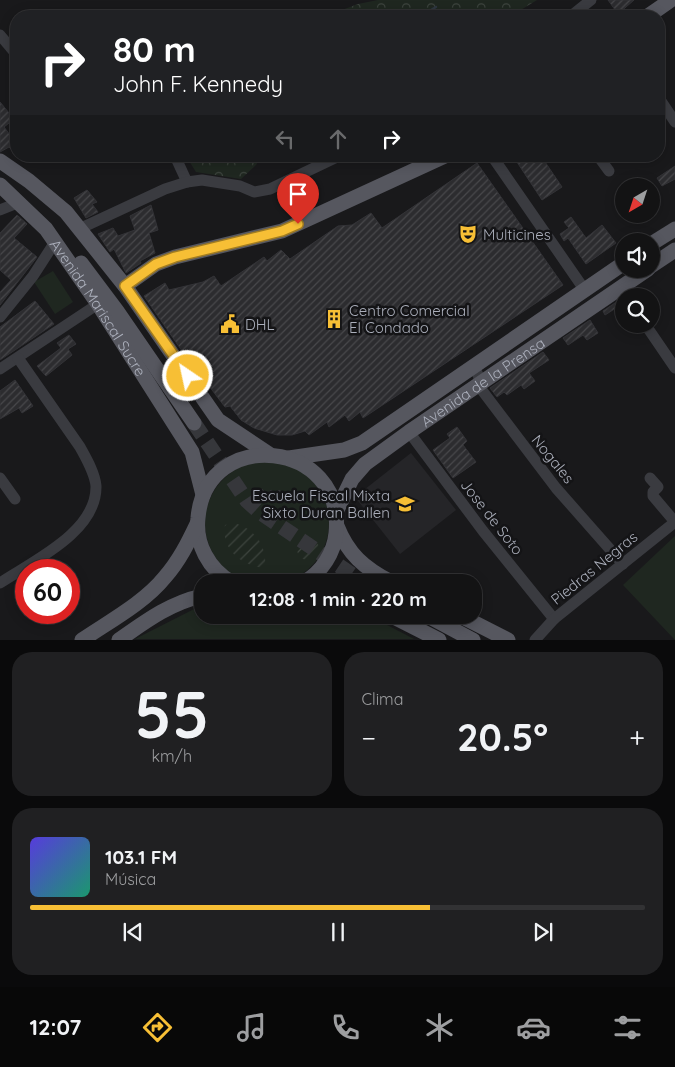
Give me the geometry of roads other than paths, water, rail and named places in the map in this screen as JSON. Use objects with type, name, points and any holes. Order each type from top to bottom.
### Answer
[{"type":"main road","points":[[657,10],[671,0]]},
{"type":"main road","name":"Avenida Mariscal Sucre","points":[[0,161],[29,181],[66,212],[125,286],[218,420],[268,454]]},
{"type":"main road","points":[[125,286],[156,264],[175,257],[282,231],[433,162]]},
{"type":"main road","name":"Avenida Mariscal Sucre","points":[[0,181],[37,208],[67,245],[117,311],[195,422],[82,243],[47,196]]},
{"type":"main road","name":"Avenida Mariscal Sucre","points":[[0,185],[20,202],[46,229],[98,304],[192,452],[203,495]]},
{"type":"main road","points":[[660,238],[675,228]]},
{"type":"main road","points":[[660,260],[675,250]]},
{"type":"main road","name":"Avenida de la Prensa","points":[[289,458],[352,448],[615,269]]},
{"type":"main road","name":"Avenida de la Prensa","points":[[627,288],[638,278]]},
{"type":"main road","name":"Avenida de la Prensa","points":[[312,574],[325,562],[332,551],[336,519],[343,495],[366,464],[478,385],[615,297]]},
{"type":"main road","points":[[82,640],[140,600],[163,580],[185,549],[197,524],[203,495],[212,481],[224,469],[238,460],[253,456],[268,454],[289,458],[309,469],[324,484],[342,539],[362,566],[376,574]]},
{"type":"main road","points":[[197,524],[204,554],[212,567],[221,574]]},
{"type":"main road","points":[[120,640],[160,611],[194,598]]},
{"type":"main road","points":[[408,624],[439,640]]},
{"type":"main road","points":[[443,624],[473,640]]},
{"type":"main road","points":[[452,624],[482,640]]},
{"type":"main road","points":[[477,624],[508,640]]},
{"type":"street","points":[[577,10],[587,1]]},
{"type":"street","points":[[0,36],[10,47]]},
{"type":"street","points":[[665,107],[675,122]]},
{"type":"street","points":[[178,162],[187,182]]},
{"type":"street","points":[[79,229],[164,189],[187,182],[202,180],[240,186],[254,192],[270,189],[326,162]]},
{"type":"street","points":[[496,162],[584,290]]},
{"type":"street","points":[[602,162],[609,171]]},
{"type":"street","points":[[0,210],[20,202]]},
{"type":"street","points":[[0,317],[33,276],[54,242]]},
{"type":"street","points":[[0,369],[98,304]]},
{"type":"street","points":[[651,333],[675,368]]},
{"type":"street","points":[[0,583],[74,533],[90,514],[96,486],[87,460],[80,447],[18,358]]},
{"type":"street","name":"Nogales","points":[[473,365],[479,377],[478,385],[556,488],[623,564]]},
{"type":"street","name":"Jose de Soto","points":[[409,432],[483,530],[554,619]]},
{"type":"street","points":[[0,478],[15,500]]},
{"type":"street","points":[[650,478],[658,488],[653,492],[653,496],[675,522]]},
{"type":"street","name":"Piedras Negras","points":[[535,640],[554,619],[675,522]]},
{"type":"waterway","points":[[431,10],[436,7]]},
{"type":"tunnel","points":[[194,423],[247,501],[258,511],[351,574]]},
{"type":"place","name":"Multicines","points":[[468,234]]},
{"type":"place","name":"Centro Comercial El Condado","points":[[334,319]]},
{"type":"place","name":"DHL","points":[[230,324]]},
{"type":"place","name":"Escuela Fiscal Mixta Sixto Duran Ballen","points":[[405,504]]}]
